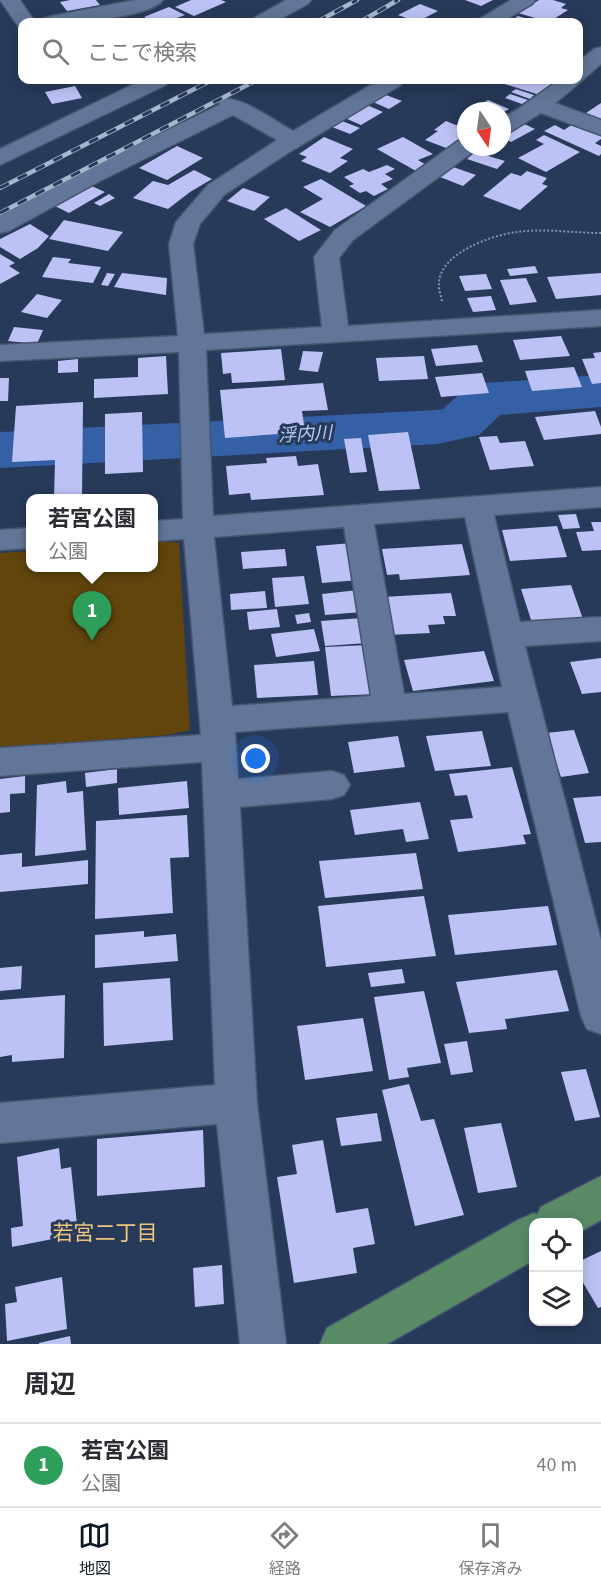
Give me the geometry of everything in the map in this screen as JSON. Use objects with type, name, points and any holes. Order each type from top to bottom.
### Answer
[{"type":"main road","points":[[563,1218],[601,1197]]},
{"type":"main road","points":[[343,1344],[529,1238]]},
{"type":"street","points":[[10,0],[18,22]]},
{"type":"street","points":[[76,18],[125,10],[153,0]]},
{"type":"street","points":[[268,18],[301,0]]},
{"type":"street","points":[[495,18],[525,0]]},
{"type":"street","points":[[0,158],[150,84]]},
{"type":"street","points":[[263,1344],[236,1103],[221,794],[198,528],[192,344],[181,244],[188,222],[216,190],[386,84]]},
{"type":"street","points":[[511,122],[540,105],[567,84]]},
{"type":"street","points":[[0,225],[232,105],[293,140]]},
{"type":"street","points":[[540,105],[601,128]]},
{"type":"street","points":[[336,334],[326,257],[344,236],[457,153]]},
{"type":"street","points":[[0,353],[192,344],[601,318]]},
{"type":"street","points":[[158,531],[601,497]]},
{"type":"street","points":[[477,505],[521,698],[601,1016]]},
{"type":"street","points":[[357,515],[390,708]]},
{"type":"street","points":[[0,540],[26,538]]},
{"type":"street","points":[[507,635],[601,629]]},
{"type":"street","points":[[0,762],[217,734],[390,708],[521,698]]},
{"type":"street","points":[[221,794],[332,785]]},
{"type":"street","points":[[0,1123],[236,1103]]},
{"type":"path","points":[[447,326],[438,281],[450,261],[464,250],[519,232],[601,233]]},
{"type":"shaded area","points":[[158,542],[179,543],[190,730],[167,735],[0,748],[0,553],[26,551],[26,572],[158,572]]},
{"type":"building","points":[[96,0],[100,5],[67,11],[60,2]]},
{"type":"building","points":[[191,0],[226,2],[194,16],[175,7]]},
{"type":"building","points":[[465,0],[493,0],[481,6]]},
{"type":"building","points":[[539,0],[553,0],[566,4],[561,8],[568,10],[555,18],[535,18],[518,13]]},
{"type":"building","points":[[420,4],[438,11],[425,18],[406,18],[398,15]]},
{"type":"building","points":[[169,7],[185,15],[177,18],[144,17]]},
{"type":"building","points":[[504,84],[554,84],[540,95]]},
{"type":"building","points":[[75,86],[82,98],[52,104],[45,92]]},
{"type":"building","points":[[516,89],[534,95],[530,99],[511,92]]},
{"type":"building","points":[[510,94],[528,100],[522,104],[505,98]]},
{"type":"building","points":[[386,95],[402,101],[389,109],[373,102]]},
{"type":"building","points":[[601,103],[601,119],[586,113]]},
{"type":"building","points":[[367,105],[383,112],[361,125],[345,118]]},
{"type":"building","points":[[342,121],[360,128],[350,134],[332,127]]},
{"type":"building","points":[[446,121],[457,125],[457,143],[449,149],[425,140],[438,131],[434,130]]},
{"type":"building","points":[[522,123],[535,129],[511,142],[511,128]]},
{"type":"building","points":[[573,124],[601,136],[601,139],[595,143],[601,146],[599,156],[544,131],[555,125],[564,130]]},
{"type":"building","points":[[544,135],[580,152],[546,172],[518,158],[544,144],[536,140]]},
{"type":"building","points":[[324,137],[353,149],[340,158],[348,161],[330,173],[301,161],[307,157],[299,154]]},
{"type":"building","points":[[403,137],[433,154],[418,160],[428,166],[416,171],[377,149]]},
{"type":"building","points":[[177,146],[203,158],[167,180],[139,168]]},
{"type":"building","points":[[470,156],[488,156],[505,161],[497,169],[467,159]]},
{"type":"building","points":[[387,165],[395,169],[385,174],[393,179],[381,184],[388,189],[374,196],[366,191],[360,193],[349,186],[354,184],[344,177],[363,169],[369,172]]},
{"type":"building","points":[[453,167],[476,175],[463,186],[440,177]]},
{"type":"building","points":[[194,170],[212,179],[168,209],[133,198],[153,181],[168,185]]},
{"type":"building","points":[[527,171],[547,178],[542,184],[548,186],[520,210],[483,196],[511,173],[521,176]]},
{"type":"building","points":[[321,179],[366,206],[330,227],[300,212],[323,199],[303,187]]},
{"type":"building","points":[[87,184],[105,192],[69,213],[51,204]]},
{"type":"building","points":[[243,188],[270,197],[254,211],[227,201]]},
{"type":"building","points":[[109,194],[115,198],[100,206],[94,203]]},
{"type":"building","points":[[286,208],[321,230],[299,241],[264,219]]},
{"type":"building","points":[[64,220],[123,232],[108,251],[49,239]]},
{"type":"building","points":[[30,224],[49,236],[38,248],[20,259],[0,247],[0,239]]},
{"type":"building","points":[[0,254],[15,263],[9,266],[20,273],[0,284]]},
{"type":"building","points":[[53,257],[71,259],[68,263],[101,267],[93,283],[42,277]]},
{"type":"building","points":[[535,266],[538,273],[510,276],[507,269]]},
{"type":"building","points":[[107,273],[115,274],[108,286],[101,285]]},
{"type":"building","points":[[122,273],[167,278],[166,295],[114,287]]},
{"type":"building","points":[[601,273],[601,295],[556,299],[547,277]]},
{"type":"building","points":[[486,274],[492,289],[465,291],[459,276]]},
{"type":"building","points":[[526,278],[537,302],[510,305],[500,280]]},
{"type":"building","points":[[37,294],[62,300],[47,318],[21,312]]},
{"type":"building","points":[[491,296],[496,310],[473,312],[467,298]]},
{"type":"building","points":[[14,327],[43,330],[37,344],[8,341]]},
{"type":"building","points":[[561,336],[570,356],[520,360],[513,340]]},
{"type":"building","points":[[477,345],[483,362],[436,366],[431,349]]},
{"type":"building","points":[[281,349],[285,380],[232,383],[231,373],[223,374],[221,353]]},
{"type":"building","points":[[303,351],[323,352],[318,372],[299,370]]},
{"type":"building","points":[[601,352],[601,383],[592,384],[582,359],[595,358],[593,353]]},
{"type":"building","points":[[166,356],[168,394],[94,398],[94,379],[138,377],[138,358]]},
{"type":"building","points":[[424,356],[428,379],[379,381],[376,358]]},
{"type":"building","points":[[78,359],[78,372],[58,373],[58,361]]},
{"type":"building","points":[[574,367],[582,387],[532,391],[525,371]]},
{"type":"building","points":[[482,373],[489,393],[441,397],[435,377]]},
{"type":"building","points":[[0,378],[9,378],[8,401],[0,401]]},
{"type":"building","points":[[323,383],[328,410],[302,411],[305,432],[225,438],[220,390]]},
{"type":"building","points":[[83,402],[82,494],[54,494],[55,460],[12,462],[16,406]]},
{"type":"building","points":[[595,411],[601,434],[544,440],[535,417]]},
{"type":"building","points":[[142,412],[143,472],[105,474],[105,414]]},
{"type":"building","points":[[408,432],[420,489],[379,491],[368,435]]},
{"type":"building","points":[[497,436],[500,443],[525,441],[534,466],[490,470],[479,437]]},
{"type":"building","points":[[361,438],[367,472],[350,473],[344,439]]},
{"type":"building","points":[[296,456],[298,466],[318,464],[324,495],[251,500],[250,493],[229,495],[226,466],[267,463],[266,458]]},
{"type":"building","points":[[576,514],[580,528],[563,529],[558,515]]},
{"type":"building","points":[[591,522],[601,522],[601,550],[582,551],[576,532],[594,531]]},
{"type":"building","points":[[557,526],[567,557],[510,561],[502,530]]},
{"type":"building","points":[[352,543],[359,580],[322,583],[316,546]]},
{"type":"building","points":[[462,544],[470,575],[400,580],[399,574],[387,575],[382,549]]},
{"type":"building","points":[[285,549],[287,566],[243,569],[241,552]]},
{"type":"building","points":[[304,576],[309,604],[275,607],[272,578]]},
{"type":"building","points":[[571,585],[584,622],[533,626],[521,589]]},
{"type":"building","points":[[358,590],[362,612],[325,615],[322,594]]},
{"type":"building","points":[[265,591],[267,608],[231,610],[230,594]]},
{"type":"building","points":[[451,593],[456,616],[443,616],[445,624],[428,625],[430,633],[389,635],[383,597]]},
{"type":"building","points":[[277,609],[280,627],[249,630],[247,612]]},
{"type":"building","points":[[309,613],[311,622],[297,624],[295,615]]},
{"type":"building","points":[[362,618],[367,643],[325,646],[321,621]]},
{"type":"building","points":[[314,629],[320,651],[276,657],[271,634]]},
{"type":"building","points":[[368,645],[376,694],[331,696],[325,647]]},
{"type":"building","points":[[484,651],[494,681],[413,691],[404,660]]},
{"type":"building","points":[[601,658],[601,692],[582,694],[570,662]]},
{"type":"building","points":[[314,661],[318,695],[257,698],[254,665]]},
{"type":"building","points":[[574,730],[589,773],[561,777],[546,733]]},
{"type":"building","points":[[482,731],[491,766],[435,771],[426,736]]},
{"type":"building","points":[[398,736],[405,767],[354,773],[348,742]]},
{"type":"building","points":[[512,767],[531,834],[523,835],[526,844],[458,852],[450,820],[473,818],[467,795],[455,796],[449,774]]},
{"type":"building","points":[[117,769],[117,783],[86,787],[85,773]]},
{"type":"building","points":[[25,776],[25,793],[10,794],[10,812],[0,813],[0,779]]},
{"type":"building","points":[[66,781],[67,793],[83,791],[86,850],[35,856],[37,785]]},
{"type":"building","points":[[187,781],[189,808],[119,815],[118,788]]},
{"type":"building","points":[[601,796],[601,842],[585,843],[573,798]]},
{"type":"building","points":[[420,802],[429,839],[406,842],[403,829],[355,835],[350,810]]},
{"type":"building","points":[[187,815],[189,857],[170,858],[173,913],[95,919],[96,821]]},
{"type":"building","points":[[22,853],[22,867],[88,860],[88,884],[0,892],[0,855]]},
{"type":"building","points":[[416,853],[423,889],[325,898],[319,861]]},
{"type":"building","points":[[424,896],[436,956],[326,967],[318,906]]},
{"type":"building","points":[[548,906],[557,945],[455,955],[448,915]]},
{"type":"building","points":[[144,931],[144,937],[176,934],[178,961],[95,968],[95,935]]},
{"type":"building","points":[[22,966],[21,989],[0,991],[0,968]]},
{"type":"building","points":[[402,969],[405,983],[371,987],[368,973]]},
{"type":"building","points":[[557,970],[569,1011],[505,1019],[507,1029],[469,1033],[456,982]]},
{"type":"building","points":[[170,978],[173,1040],[104,1046],[103,983]]},
{"type":"building","points":[[424,991],[441,1063],[407,1068],[409,1077],[389,1080],[374,997]]},
{"type":"building","points":[[65,995],[64,1058],[12,1062],[12,1055],[0,1057],[0,1000]]},
{"type":"building","points":[[363,1018],[373,1071],[305,1080],[297,1026]]},
{"type":"building","points":[[467,1041],[473,1072],[451,1075],[444,1044]]},
{"type":"building","points":[[586,1069],[600,1117],[575,1121],[561,1072]]},
{"type":"building","points":[[409,1084],[421,1121],[434,1119],[464,1215],[415,1226],[382,1090]]},
{"type":"building","points":[[377,1113],[382,1141],[341,1146],[336,1118]]},
{"type":"building","points":[[501,1123],[517,1187],[478,1193],[464,1128]]},
{"type":"building","points":[[203,1130],[205,1187],[97,1196],[97,1139]]},
{"type":"building","points":[[323,1140],[336,1213],[368,1208],[375,1244],[353,1248],[357,1273],[294,1283],[277,1177],[297,1174],[292,1145]]},
{"type":"building","points":[[59,1148],[61,1169],[71,1167],[78,1234],[12,1247],[11,1228],[23,1226],[17,1157]]},
{"type":"building","points":[[601,1251],[601,1307],[598,1308],[583,1282],[583,1260]]},
{"type":"building","points":[[222,1265],[224,1304],[195,1307],[193,1268]]},
{"type":"building","points":[[62,1277],[67,1329],[7,1341],[5,1304],[17,1302],[15,1287]]},
{"type":"building","points":[[70,1336],[71,1344],[39,1344],[39,1343]]},
{"type":"waterway","name":"浮内川","points":[[0,450],[437,427],[460,423],[485,400],[601,391]]},
{"type":"railway","points":[[324,18],[357,0]]},
{"type":"railway","points":[[367,18],[398,0]]},
{"type":"railway","points":[[0,188],[204,84]]},
{"type":"railway","points":[[0,213],[249,84]]},
{"type":"place","name":"若宮公園","points":[[92,641]]},
{"type":"district","name":"若宮二丁目","points":[[105,1233]]}]
